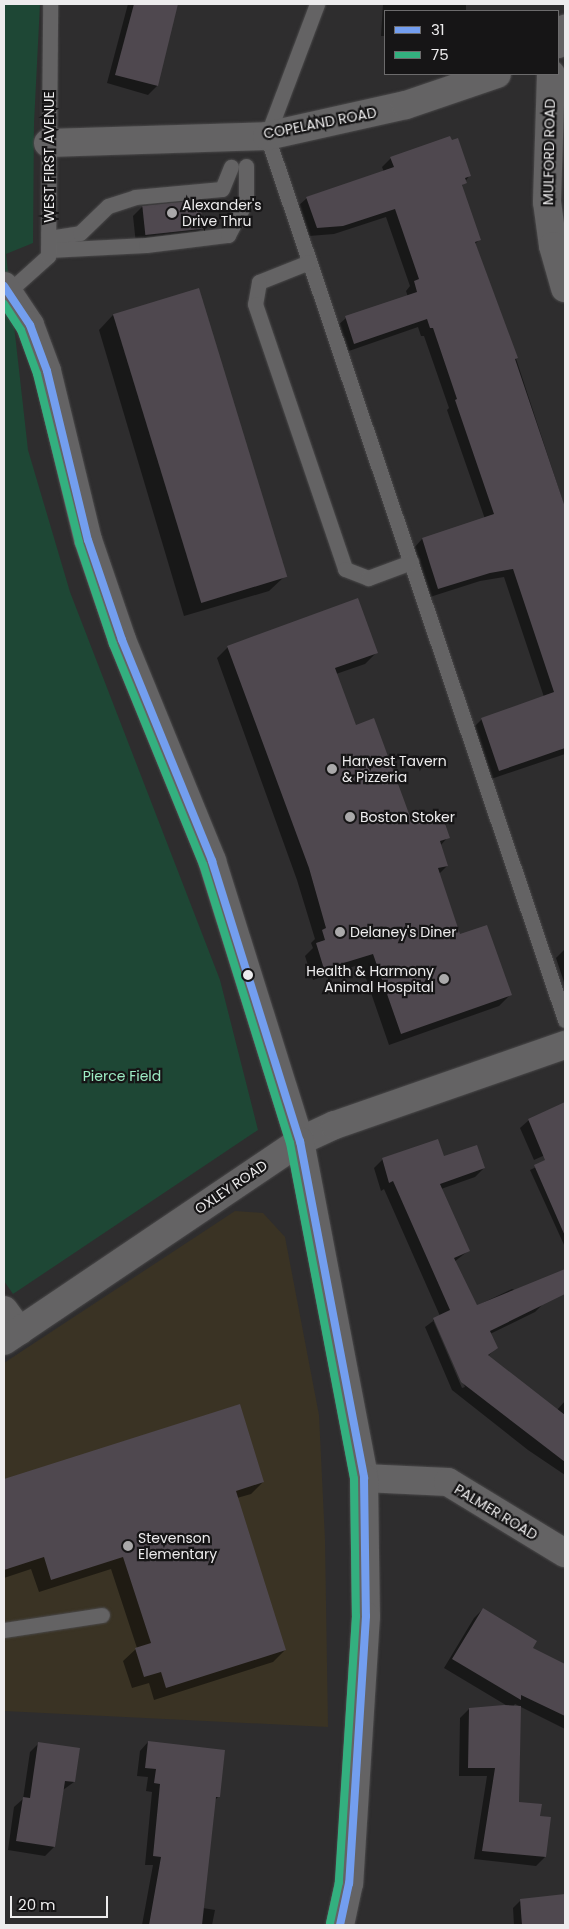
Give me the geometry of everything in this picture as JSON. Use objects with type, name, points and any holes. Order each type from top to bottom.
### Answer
[{"type":"street","points":[[559,42],[565,29]]},
{"type":"street","name":"COPELAND ROAD","points":[[48,143],[267,136],[406,105],[494,75]]},
{"type":"street","name":"MULFORD ROAD","points":[[551,75],[547,202],[553,246],[565,288]]},
{"type":"street","points":[[6,289],[30,325],[47,371],[88,540],[122,640],[212,861],[300,1141],[364,1478],[366,1616],[349,1883],[340,1925]]},
{"type":"street","name":"OXLEY ROAD","points":[[9,1327],[300,1141],[334,1125],[565,1045]]},
{"type":"street","name":"PALMER ROAD","points":[[364,1478],[448,1482],[565,1554]]},
{"type":"lane","name":"WEST FIRST AVENUE","points":[[49,244],[50,4]]},
{"type":"lane","points":[[317,4],[267,136],[565,1020]]},
{"type":"lane","points":[[238,166],[246,201],[228,235],[146,245],[49,244],[80,233],[108,206],[135,197],[222,189],[238,166]]},
{"type":"lane","points":[[6,289],[48,256],[49,244]]},
{"type":"lane","points":[[309,262],[259,282],[255,304],[345,569],[368,578],[410,562]]},
{"type":"lane","points":[[4,1630],[102,1615]]},
{"type":"shaded area","points":[[235,1211],[263,1213],[285,1237],[319,1415],[325,1540],[328,1727],[4,1711],[4,1363]]},
{"type":"green space","name":"Pierce Field","points":[[4,4],[40,4],[34,123],[33,243],[6,254],[28,450],[70,592],[220,980],[258,1130],[13,1294],[4,1281]]},
{"type":"building","points":[[134,4],[178,4],[158,86],[115,75]]},
{"type":"building","points":[[450,136],[452,140],[458,138],[471,176],[465,178],[467,183],[462,185],[481,240],[475,242],[518,358],[515,359],[565,507],[565,748],[499,771],[481,718],[554,692],[513,569],[490,573],[438,589],[422,538],[494,514],[455,400],[457,399],[433,328],[430,328],[427,319],[354,344],[345,316],[417,292],[414,281],[419,279],[395,209],[343,226],[317,228],[306,197],[394,167],[390,157]]},
{"type":"building","points":[[200,200],[203,229],[145,235],[142,206]]},
{"type":"building","points":[[199,288],[287,577],[201,603],[113,314]]},
{"type":"building","points":[[358,598],[378,653],[335,668],[356,725],[374,718],[412,822],[441,812],[450,838],[440,841],[448,866],[438,868],[460,934],[487,925],[512,995],[401,1034],[373,954],[324,969],[316,943],[325,940],[322,930],[326,928],[309,868],[227,646]]},
{"type":"building","points":[[565,1102],[565,1236],[534,1165],[545,1160],[528,1119]]},
{"type":"building","points":[[438,1139],[444,1156],[477,1145],[485,1168],[440,1184],[470,1251],[454,1258],[477,1305],[565,1269],[565,1294],[490,1331],[498,1348],[488,1355],[565,1415],[565,1462],[461,1382],[433,1318],[450,1310],[393,1181],[389,1183],[382,1158]]},
{"type":"building","name":"Stevenson Elementary","points":[[240,1404],[264,1482],[236,1491],[286,1650],[166,1688],[161,1672],[144,1677],[135,1648],[151,1643],[123,1557],[51,1580],[44,1557],[4,1570],[4,1479]]},
{"type":"building","points":[[483,1608],[537,1641],[533,1648],[565,1664],[565,1716],[521,1695],[521,1700],[452,1659]]},
{"type":"building","points":[[504,1705],[521,1706],[519,1802],[542,1804],[540,1816],[551,1817],[546,1857],[482,1851],[495,1768],[468,1768],[469,1708]]},
{"type":"building","points":[[148,1741],[225,1750],[220,1797],[216,1797],[202,1925],[149,1925],[161,1857],[153,1856],[160,1784],[154,1783],[156,1769],[145,1768]]},
{"type":"building","points":[[38,1742],[80,1748],[75,1782],[65,1781],[55,1847],[16,1841],[23,1797],[30,1798]]},
{"type":"building","points":[[565,1894],[565,1925],[522,1925],[520,1899]]},
{"type":"transit line","name":"31","points":[[4,286],[30,325],[47,371],[88,540],[122,640],[212,861],[300,1141],[364,1478],[366,1616],[349,1883],[340,1925]]},
{"type":"transit line","name":"75","points":[[4,304],[21,330],[37,374],[79,543],[113,644],[203,864],[290,1143],[354,1479],[356,1616],[339,1882],[330,1923]]},
{"type":"place","name":"Alexander's Drive Thru","points":[[172,213]]},
{"type":"place","name":"Harvest Tavern & Pizzeria","points":[[332,769]]},
{"type":"place","name":"Boston Stoker","points":[[350,817]]},
{"type":"place","name":"Delaney's Diner","points":[[340,932]]},
{"type":"place","name":"Health & Harmony Animal Hospital","points":[[444,979]]},
{"type":"place","name":"Stevenson Elementary","points":[[128,1546]]}]
